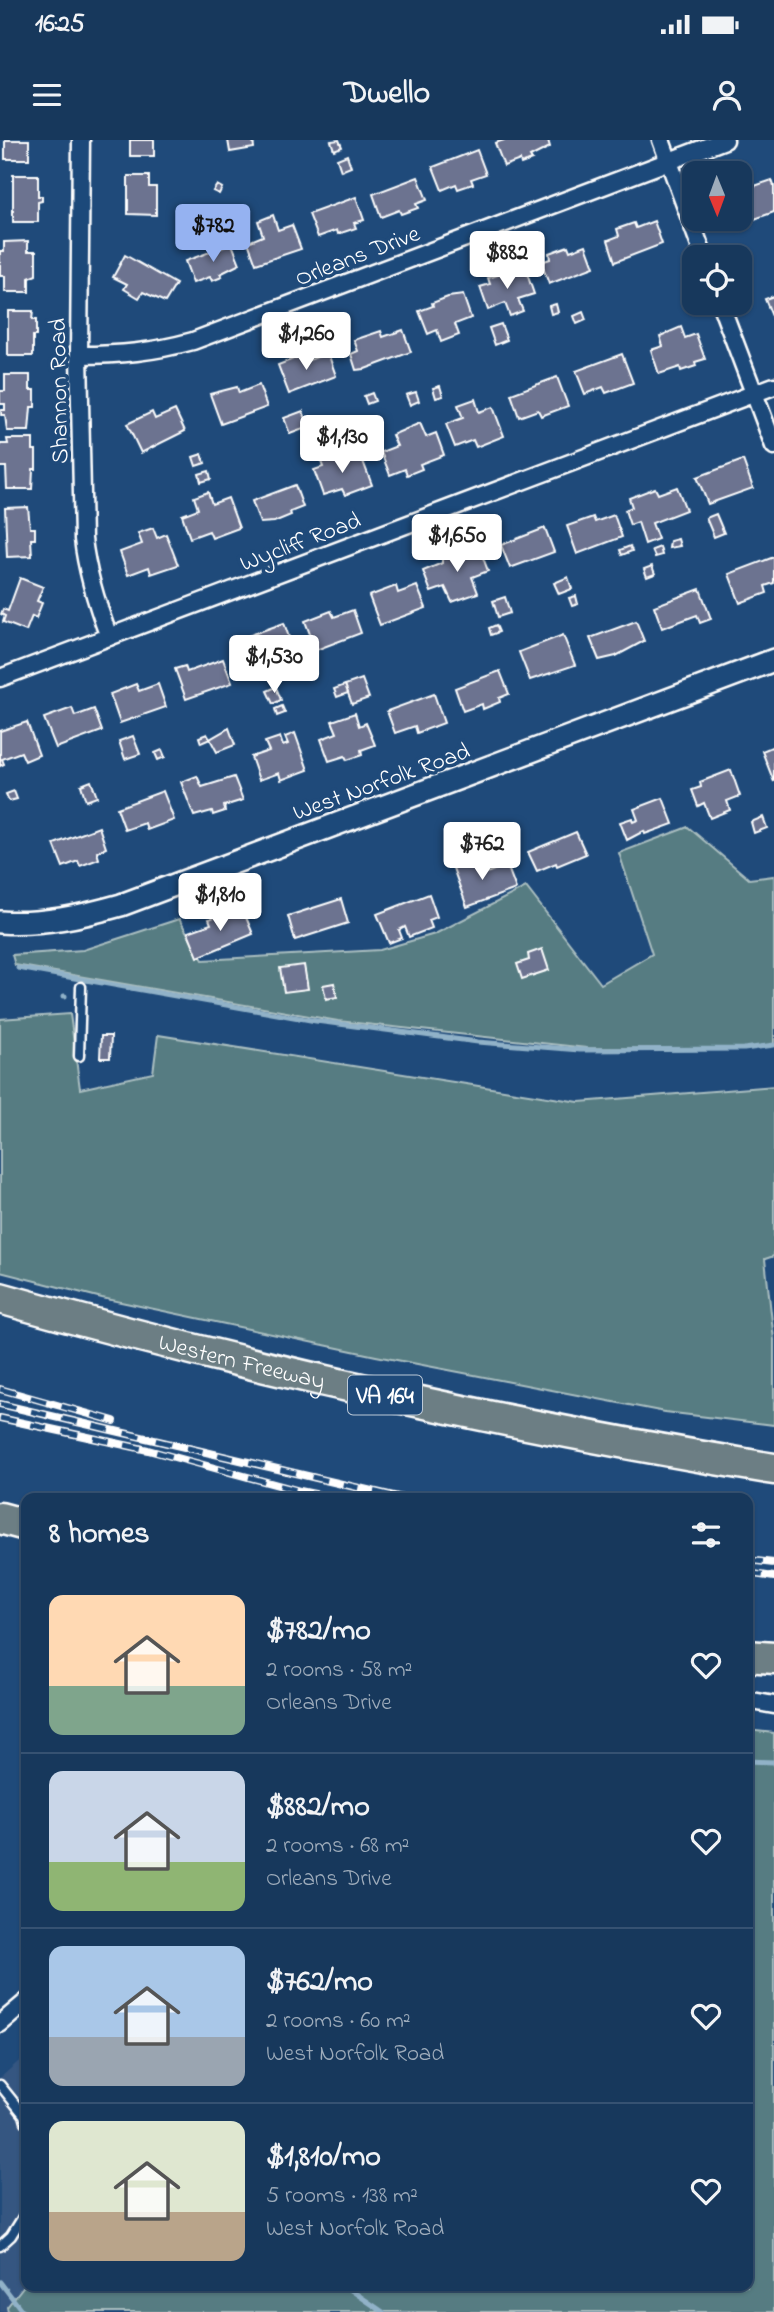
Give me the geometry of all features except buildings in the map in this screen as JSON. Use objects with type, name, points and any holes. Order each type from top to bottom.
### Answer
[{"type":"highway","name":"Western Freeway","points":[[0,1298],[238,1361],[460,1412],[774,1469]]},
{"type":"highway","points":[[460,1412],[575,1429],[774,1451]]},
{"type":"highway","points":[[0,1518],[21,1524]]},
{"type":"highway","points":[[753,1656],[774,1658]]},
{"type":"street","name":"Shannon Road","points":[[80,140],[79,355],[83,539],[93,594],[110,637]]},
{"type":"street","points":[[662,140],[700,245]]},
{"type":"street","name":"Orleans Drive","points":[[79,355],[124,355],[159,350],[192,341],[725,140]]},
{"type":"street","points":[[724,315],[774,446]]},
{"type":"street","name":"Wycliff Road","points":[[0,678],[774,386]]},
{"type":"street","name":"West Norfolk Road","points":[[0,922],[47,921],[85,915],[121,905],[774,660]]},
{"type":"street","points":[[753,1701],[774,1705]]},
{"type":"street","points":[[0,2024],[21,2006]]},
{"type":"lane","points":[[79,1056],[81,987]]},
{"type":"lane","points":[[0,2085],[21,2115]]},
{"type":"lane","points":[[0,2246],[12,2236],[21,2220]]},
{"type":"shaded area","points":[[21,2059],[21,2291],[112,2291],[475,2312],[0,2312],[0,2078]]},
{"type":"green space","points":[[688,827],[749,879],[774,876],[774,1045],[751,1049],[587,1048],[338,1021],[15,965],[12,955],[83,950],[179,919],[203,960],[380,950],[435,934],[526,887],[601,984],[652,954],[619,853]]},
{"type":"green space","points":[[70,1014],[80,1089],[153,1073],[158,1035],[579,1102],[774,1086],[774,1256],[765,1259],[774,1340],[774,1425],[665,1412],[376,1356],[102,1298],[0,1272],[0,1019]]},
{"type":"green space","points":[[753,1731],[774,1733],[774,2312],[8,2312],[7,2307],[21,2289],[753,2291]]},
{"type":"waterway","points":[[18,968],[316,1021],[478,1042],[580,1050],[744,1049],[774,1045]]},
{"type":"waterway","points":[[753,1761],[774,1762]]},
{"type":"waterway","points":[[0,2282],[23,2312]]},
{"type":"waterway","points":[[352,2291],[383,2312]]},
{"type":"railway","points":[[0,1389],[114,1421]]},
{"type":"railway","points":[[0,1404],[381,1493]]},
{"type":"railway","points":[[0,1418],[148,1450],[310,1493]]},
{"type":"railway","points":[[753,1561],[774,1563]]},
{"type":"railway","points":[[753,1574],[774,1577]]}]
